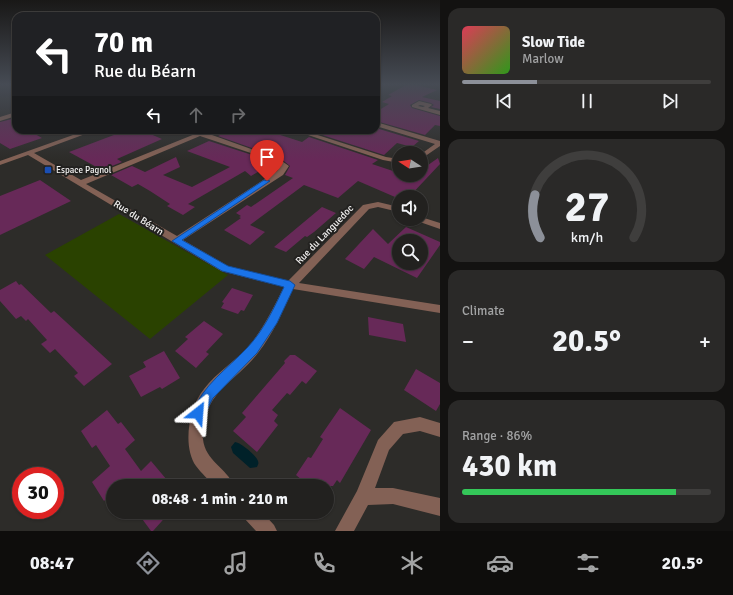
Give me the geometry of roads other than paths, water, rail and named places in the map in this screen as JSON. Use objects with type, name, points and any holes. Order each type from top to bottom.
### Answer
[{"type":"street","points":[[427,110],[440,113]]},
{"type":"street","points":[[0,119],[12,115]]},
{"type":"street","points":[[380,125],[440,143]]},
{"type":"street","points":[[0,163],[82,134]]},
{"type":"street","points":[[81,183],[200,134],[210,136],[277,160],[285,166],[280,173],[176,241]]},
{"type":"street","points":[[308,134],[392,160]]},
{"type":"street","points":[[428,152],[440,143]]},
{"type":"street","name":"Rue du Béarn","points":[[29,153],[225,269],[290,285],[440,308]]},
{"type":"street","name":"Rue du Languedoc","points":[[219,479],[201,460],[195,439],[198,413],[208,394],[252,350],[273,320],[290,285],[366,207],[378,204],[392,207]]},
{"type":"street","points":[[428,222],[440,226]]},
{"type":"street","points":[[344,531],[363,497],[383,445],[399,426],[420,424],[440,430]]},
{"type":"street","points":[[363,497],[393,496],[440,507]]},
{"type":"street","points":[[257,519],[268,531]]},
{"type":"water","points":[[235,442],[255,456],[258,462],[257,467],[250,468],[233,453],[231,447]]},
{"type":"place","name":"Espace Pagnol","points":[[48,170]]}]
